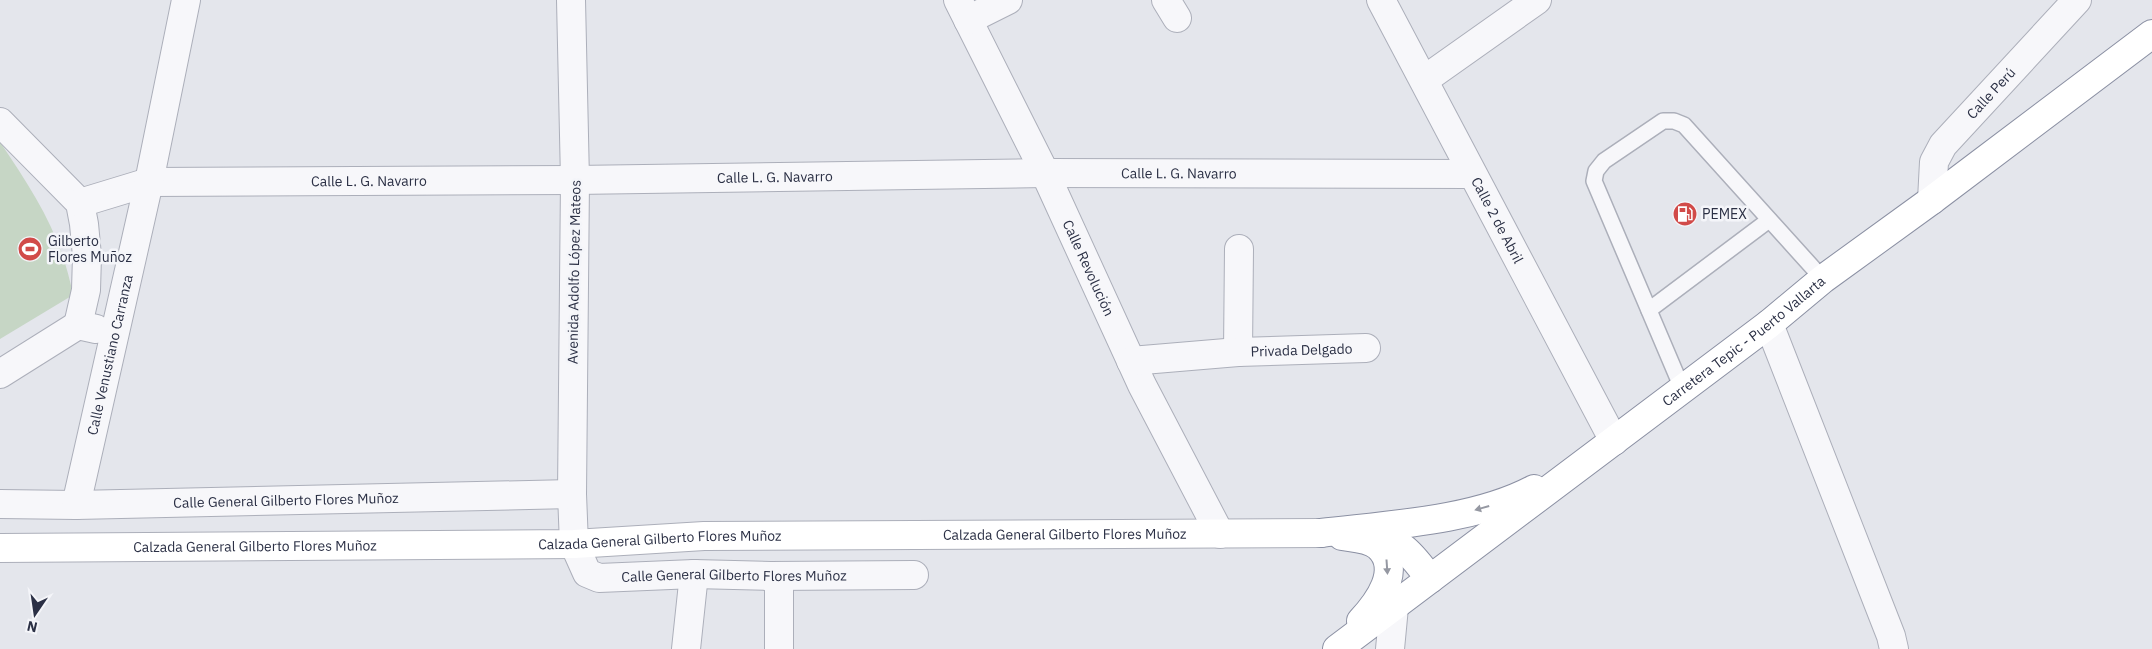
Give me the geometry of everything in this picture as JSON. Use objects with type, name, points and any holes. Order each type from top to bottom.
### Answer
[{"type":"main road","name":"Carretera Tepic - Puerto Vallarta","points":[[1337,649],[2152,34]]},
{"type":"main road","points":[[1321,533],[1436,518],[1491,505],[1527,492],[1590,458]]},
{"type":"main road","name":"Calzada General Gilberto Flores Muñoz","points":[[0,548],[574,544],[704,536],[1321,533]]},
{"type":"main road","points":[[1321,533],[1372,535],[1395,541],[1413,556],[1430,579]]},
{"type":"main road","points":[[1321,533],[1363,539],[1378,546],[1386,556],[1389,568],[1382,596],[1368,614],[1333,649]]},
{"type":"street","name":"Calle Venustiano Carranza","points":[[76,505],[149,182],[186,0]]},
{"type":"street","name":"Avenida Adolfo López Mateos","points":[[571,0],[575,180],[572,494],[574,544]]},
{"type":"street","points":[[963,10],[1008,0]]},
{"type":"street","name":"Calle 2 de Abril","points":[[1381,0],[1614,441]]},
{"type":"street","points":[[1424,80],[1537,0]]},
{"type":"street","name":"Calle Perú","points":[[1932,200],[1934,162],[1943,145],[2077,0]]},
{"type":"street","name":"Calle Revolución","points":[[963,10],[1045,173],[1131,361],[1220,534]]},
{"type":"street","points":[[0,122],[80,203],[87,256],[86,290],[78,325],[0,374]]},
{"type":"street","name":"Calle L. G. Navarro","points":[[80,203],[149,182],[575,180],[1045,173],[1472,174]]},
{"type":"street","points":[[1238,352],[1239,249]]},
{"type":"street","points":[[1769,324],[1891,636],[1894,649]]},
{"type":"street","points":[[78,325],[115,334]]},
{"type":"street","name":"Privada Delgado","points":[[1131,361],[1238,352],[1366,348]]},
{"type":"street","name":"Calle General Gilberto Flores Muñoz","points":[[0,504],[76,505],[572,494]]},
{"type":"street","name":"Calle General Gilberto Flores Muñoz","points":[[574,544],[587,573],[599,578],[694,574],[771,576],[914,575]]},
{"type":"street","points":[[686,649],[694,574]]},
{"type":"street","points":[[771,576],[779,585],[779,649]]},
{"type":"street","points":[[1390,649],[1394,607]]},
{"type":"lane","points":[[1682,388],[1594,181],[1596,171],[1604,161],[1663,122],[1674,121],[1684,125],[1824,280]]},
{"type":"lane","points":[[1649,310],[1769,220]]},
{"type":"green space","name":"Gilberto Flores Muñoz","points":[[0,142],[45,214],[61,252],[73,295],[0,339]]},
{"type":"place","name":"PEMEX","points":[[1685,214]]},
{"type":"place","name":"Gilberto Flores Muñoz","points":[[30,249]]}]
